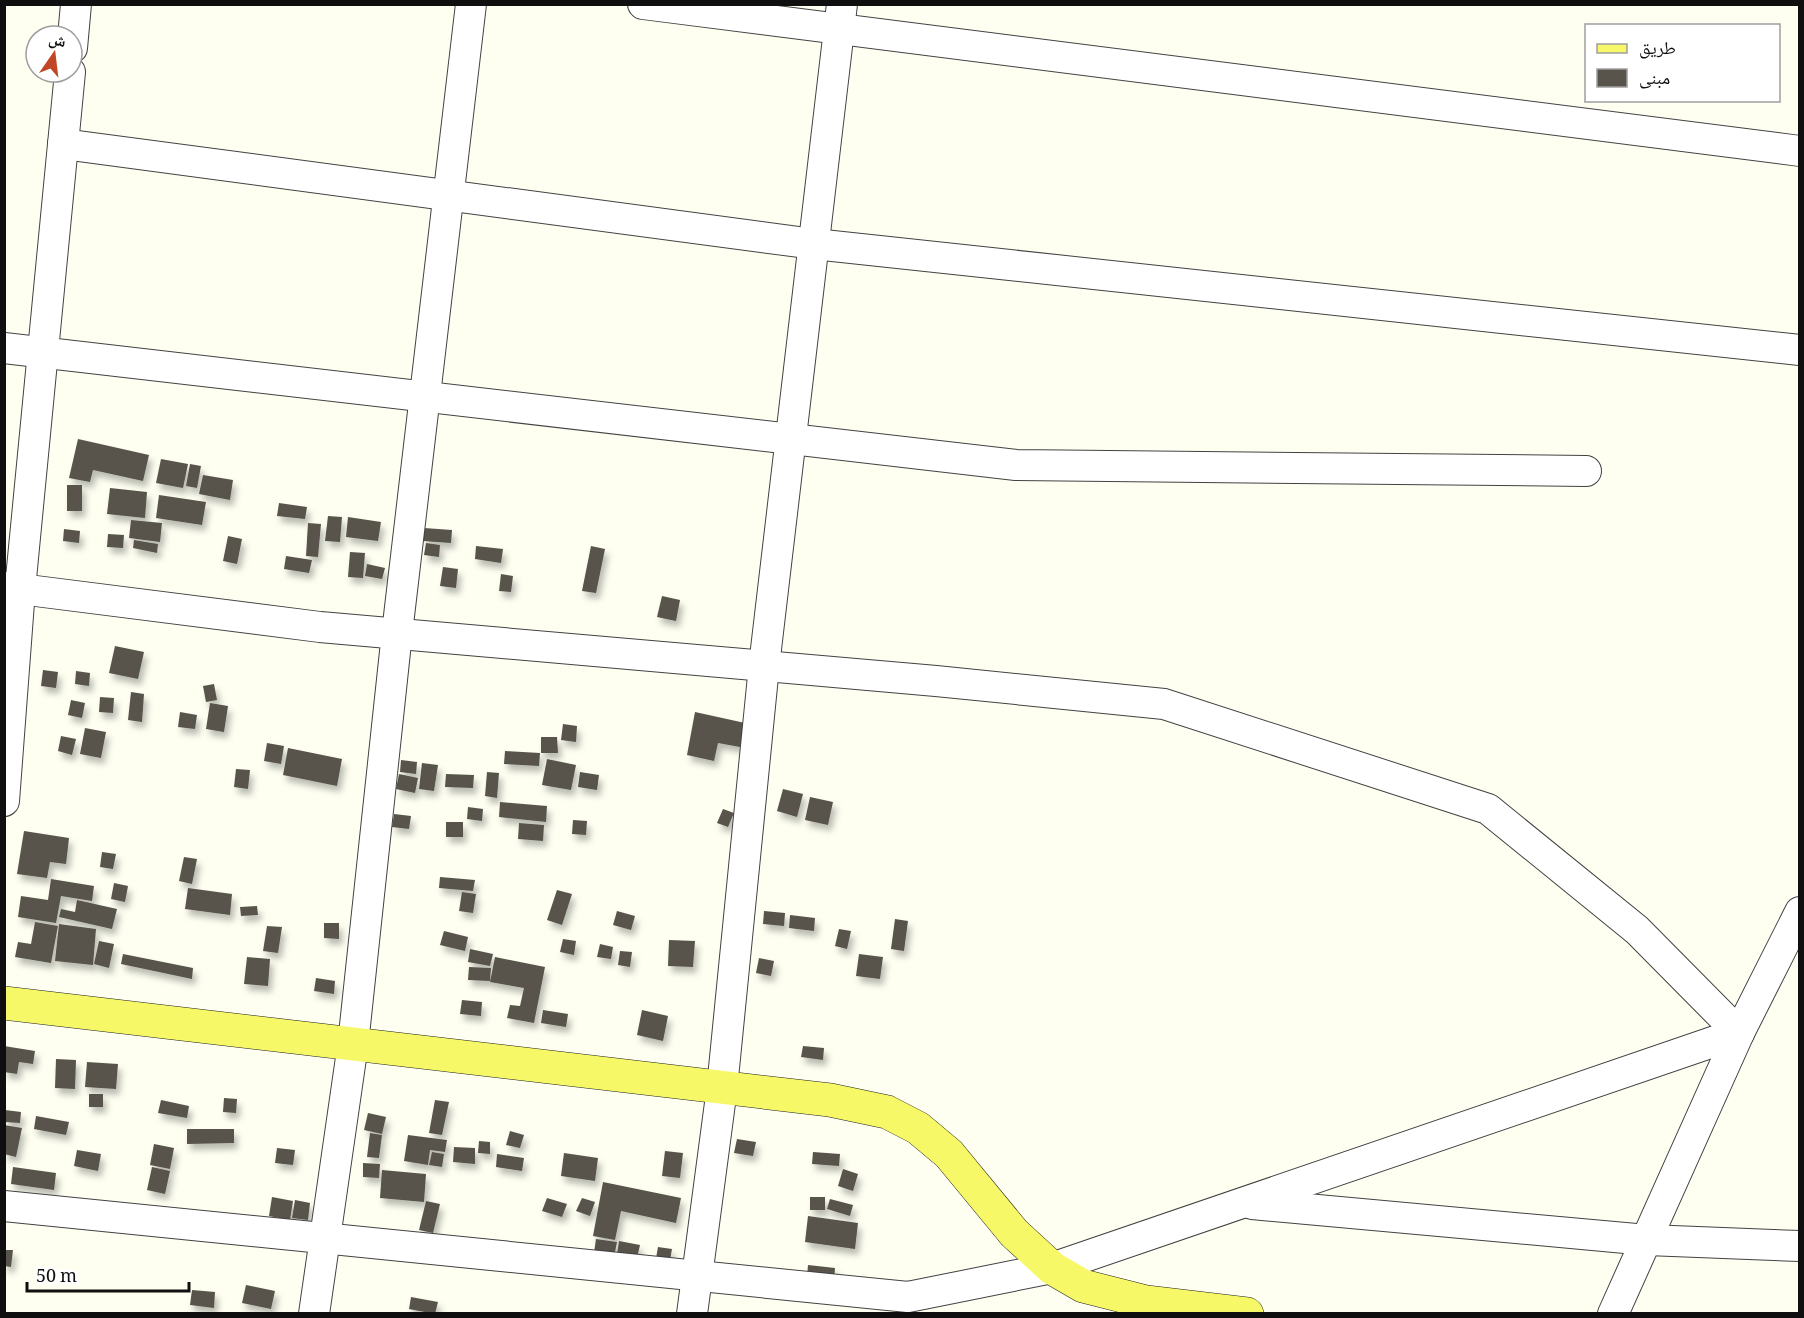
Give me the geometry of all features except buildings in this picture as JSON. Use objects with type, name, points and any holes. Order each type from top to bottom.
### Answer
[{"type":"main road","points":[[4,1003],[830,1101],[887,1112],[918,1128],[949,1154],[1014,1233],[1052,1268],[1083,1286],[1146,1302],[1247,1314]]},
{"type":"street","points":[[74,24],[76,4]]},
{"type":"street","points":[[314,1314],[323,1238],[353,1044],[397,633],[471,4]]},
{"type":"street","points":[[643,4],[841,17],[1800,151]]},
{"type":"street","points":[[692,1314],[722,1088],[764,666],[841,17]]},
{"type":"street","points":[[4,801],[13,588],[43,352],[69,84]]},
{"type":"street","points":[[63,144],[814,244],[1800,350]]},
{"type":"street","points":[[4,348],[1016,465],[1586,471]]},
{"type":"street","points":[[13,588],[320,627],[1164,704],[1488,809],[1637,930],[1739,1033]]},
{"type":"street","points":[[1613,1314],[1739,1033],[1800,912]]},
{"type":"street","points":[[4,1206],[908,1297],[1052,1268],[1739,1033]]},
{"type":"street","points":[[1240,1203],[1647,1240],[1800,1246]]}]
